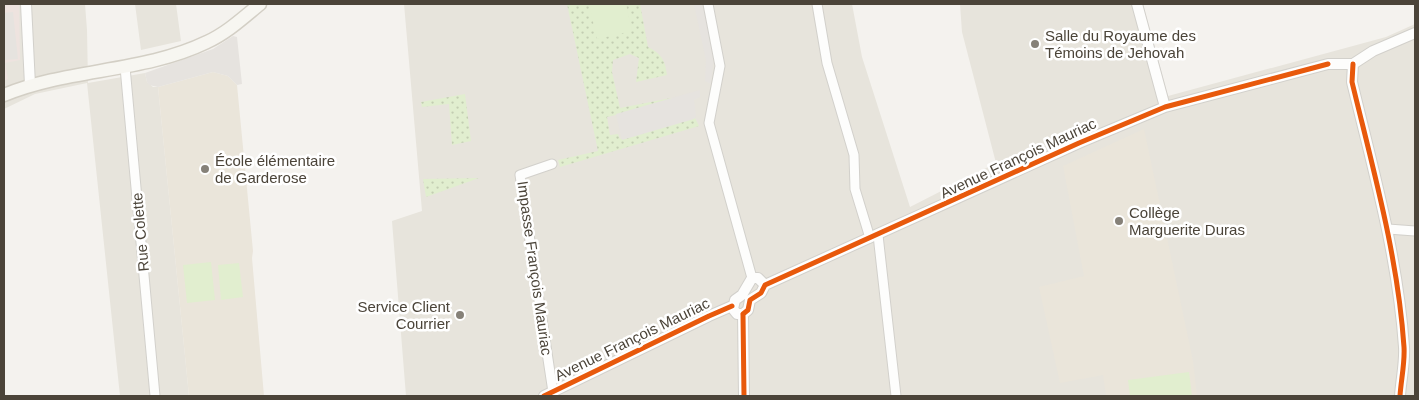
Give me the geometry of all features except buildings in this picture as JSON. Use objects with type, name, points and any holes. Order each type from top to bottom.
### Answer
[{"type":"main road","points":[[4,95],[30,85],[158,61],[209,42],[260,4]]},
{"type":"street","points":[[26,4],[30,85]]},
{"type":"street","points":[[708,4],[720,66],[709,123],[752,278],[758,278],[765,285]]},
{"type":"street","points":[[817,4],[827,63],[854,155],[855,189],[874,237],[896,396]]},
{"type":"street","points":[[1137,4],[1164,107]]},
{"type":"street","points":[[1400,396],[1404,349],[1388,229],[1352,82],[1353,64],[1372,52],[1415,33]]},
{"type":"street","name":"Avenue François Mauriac","points":[[732,306],[737,314],[743,314],[748,310],[750,300],[761,293],[765,285],[1079,143],[1164,107],[1328,64],[1353,64]]},
{"type":"street","name":"Rue Colette","points":[[125,67],[155,396]]},
{"type":"street","name":"Impasse François Mauriac","points":[[548,394],[520,175],[552,164]]},
{"type":"street","points":[[1388,229],[1415,231]]},
{"type":"street","name":"Avenue François Mauriac","points":[[548,394],[732,306],[734,300],[744,292],[752,278]]},
{"type":"street","points":[[743,314],[744,396]]},
{"type":"shaded area","points":[[4,4],[85,4],[88,83],[145,73],[147,82],[153,87],[158,87],[189,396],[120,396],[87,83],[35,94],[4,109]]},
{"type":"shaded area","points":[[4,4],[19,4],[20,60],[5,63],[8,79],[4,81]]},
{"type":"shaded area","points":[[135,4],[176,4],[181,41],[141,50]]},
{"type":"shaded area","points":[[404,4],[852,4],[862,57],[910,207],[996,163],[962,32],[960,4],[1143,4],[1168,96],[1386,37],[1415,24],[1415,396],[406,396],[392,221],[422,211]]},
{"type":"shaded area","points":[[694,4],[703,4],[714,57],[711,84],[705,81],[706,60]]},
{"type":"shaded area","points":[[13,12],[18,59],[4,60],[4,13]]},
{"type":"shaded area","points":[[233,36],[237,37],[242,84],[237,85],[228,76],[213,72],[158,87],[149,85],[147,82],[145,73],[213,49]]},
{"type":"shaded area","name":"École élémentaire de Garderose","points":[[213,72],[228,76],[237,85],[253,251],[252,258],[264,396],[189,396],[158,87]]},
{"type":"shaded area","points":[[700,90],[700,97],[694,100],[696,116],[694,119],[622,140],[616,114]]},
{"type":"shaded area","name":"Collège Marguerite Duras","points":[[1144,129],[1193,361],[1197,396],[1106,396],[1103,375],[1060,383],[1039,287],[1084,276],[1063,166]]},
{"type":"green space","points":[[567,4],[640,4],[648,47],[656,52],[664,61],[667,75],[636,82],[639,58],[630,54],[613,60],[612,72],[620,108],[671,98],[672,102],[607,117],[610,135],[618,134],[620,139],[695,118],[699,126],[560,167],[558,160],[598,151]]},
{"type":"green space","points":[[589,4],[626,4],[632,31],[597,39]]},
{"type":"green space","points":[[465,94],[471,141],[452,145],[449,104],[422,107],[421,102]]},
{"type":"green space","points":[[479,178],[426,197],[423,179]]},
{"type":"green space","points":[[211,262],[215,300],[187,303],[183,265]]},
{"type":"green space","points":[[239,263],[243,297],[221,300],[218,265]]},
{"type":"green space","points":[[1189,372],[1192,396],[1130,396],[1128,380]]},
{"type":"cycle path","points":[[743,314],[748,310],[750,300],[761,293],[765,285],[1079,143],[1165,107],[1328,64]]},
{"type":"cycle path","points":[[1353,64],[1352,82],[1384,213],[1401,313],[1404,347],[1400,396]]},
{"type":"cycle path","points":[[544,396],[732,306]]},
{"type":"cycle path","points":[[743,314],[744,396]]},
{"type":"place","name":"Salle du Royaume des Témoins de Jehovah","points":[[1035,44]]},
{"type":"place","name":"École élémentaire de Garderose","points":[[205,169]]},
{"type":"place","name":"Collège Marguerite Duras","points":[[1119,221]]},
{"type":"place","name":"Service Client Courrier","points":[[460,315]]}]
